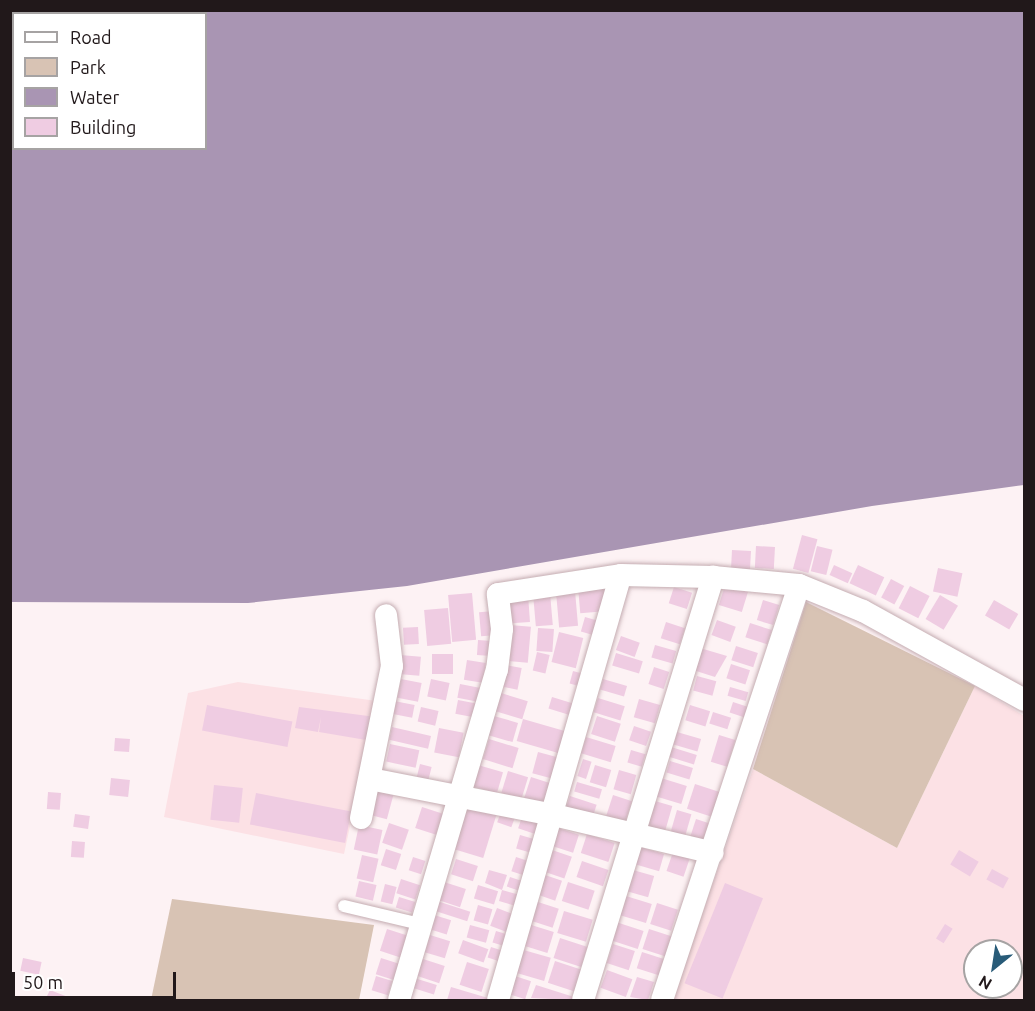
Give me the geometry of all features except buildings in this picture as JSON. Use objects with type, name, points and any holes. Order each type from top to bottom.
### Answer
[{"type":"street","points":[[498,1000],[554,815],[621,575]]},
{"type":"street","points":[[399,1000],[458,795],[497,670],[502,629],[498,594],[621,575],[713,577],[799,585],[863,611],[1024,700]]},
{"type":"street","points":[[584,1000],[632,834],[713,577]]},
{"type":"street","points":[[662,1000],[713,853],[799,585]]},
{"type":"street","points":[[361,818],[392,666],[386,615]]},
{"type":"street","points":[[370,779],[554,815],[713,853]]},
{"type":"lane","points":[[344,906],[420,924]]},
{"type":"shaded area","points":[[238,682],[377,701],[344,854],[164,817],[188,693]]},
{"type":"shaded area","points":[[975,686],[1024,716],[1024,1000],[672,1000],[753,769],[897,848]]},
{"type":"green space","points":[[806,602],[975,686],[897,848],[753,769]]},
{"type":"green space","points":[[172,899],[374,925],[359,1000],[151,1000]]},
{"type":"water","points":[[11,10],[1024,11],[1024,485],[872,506],[407,586],[248,603],[11,602]]}]
